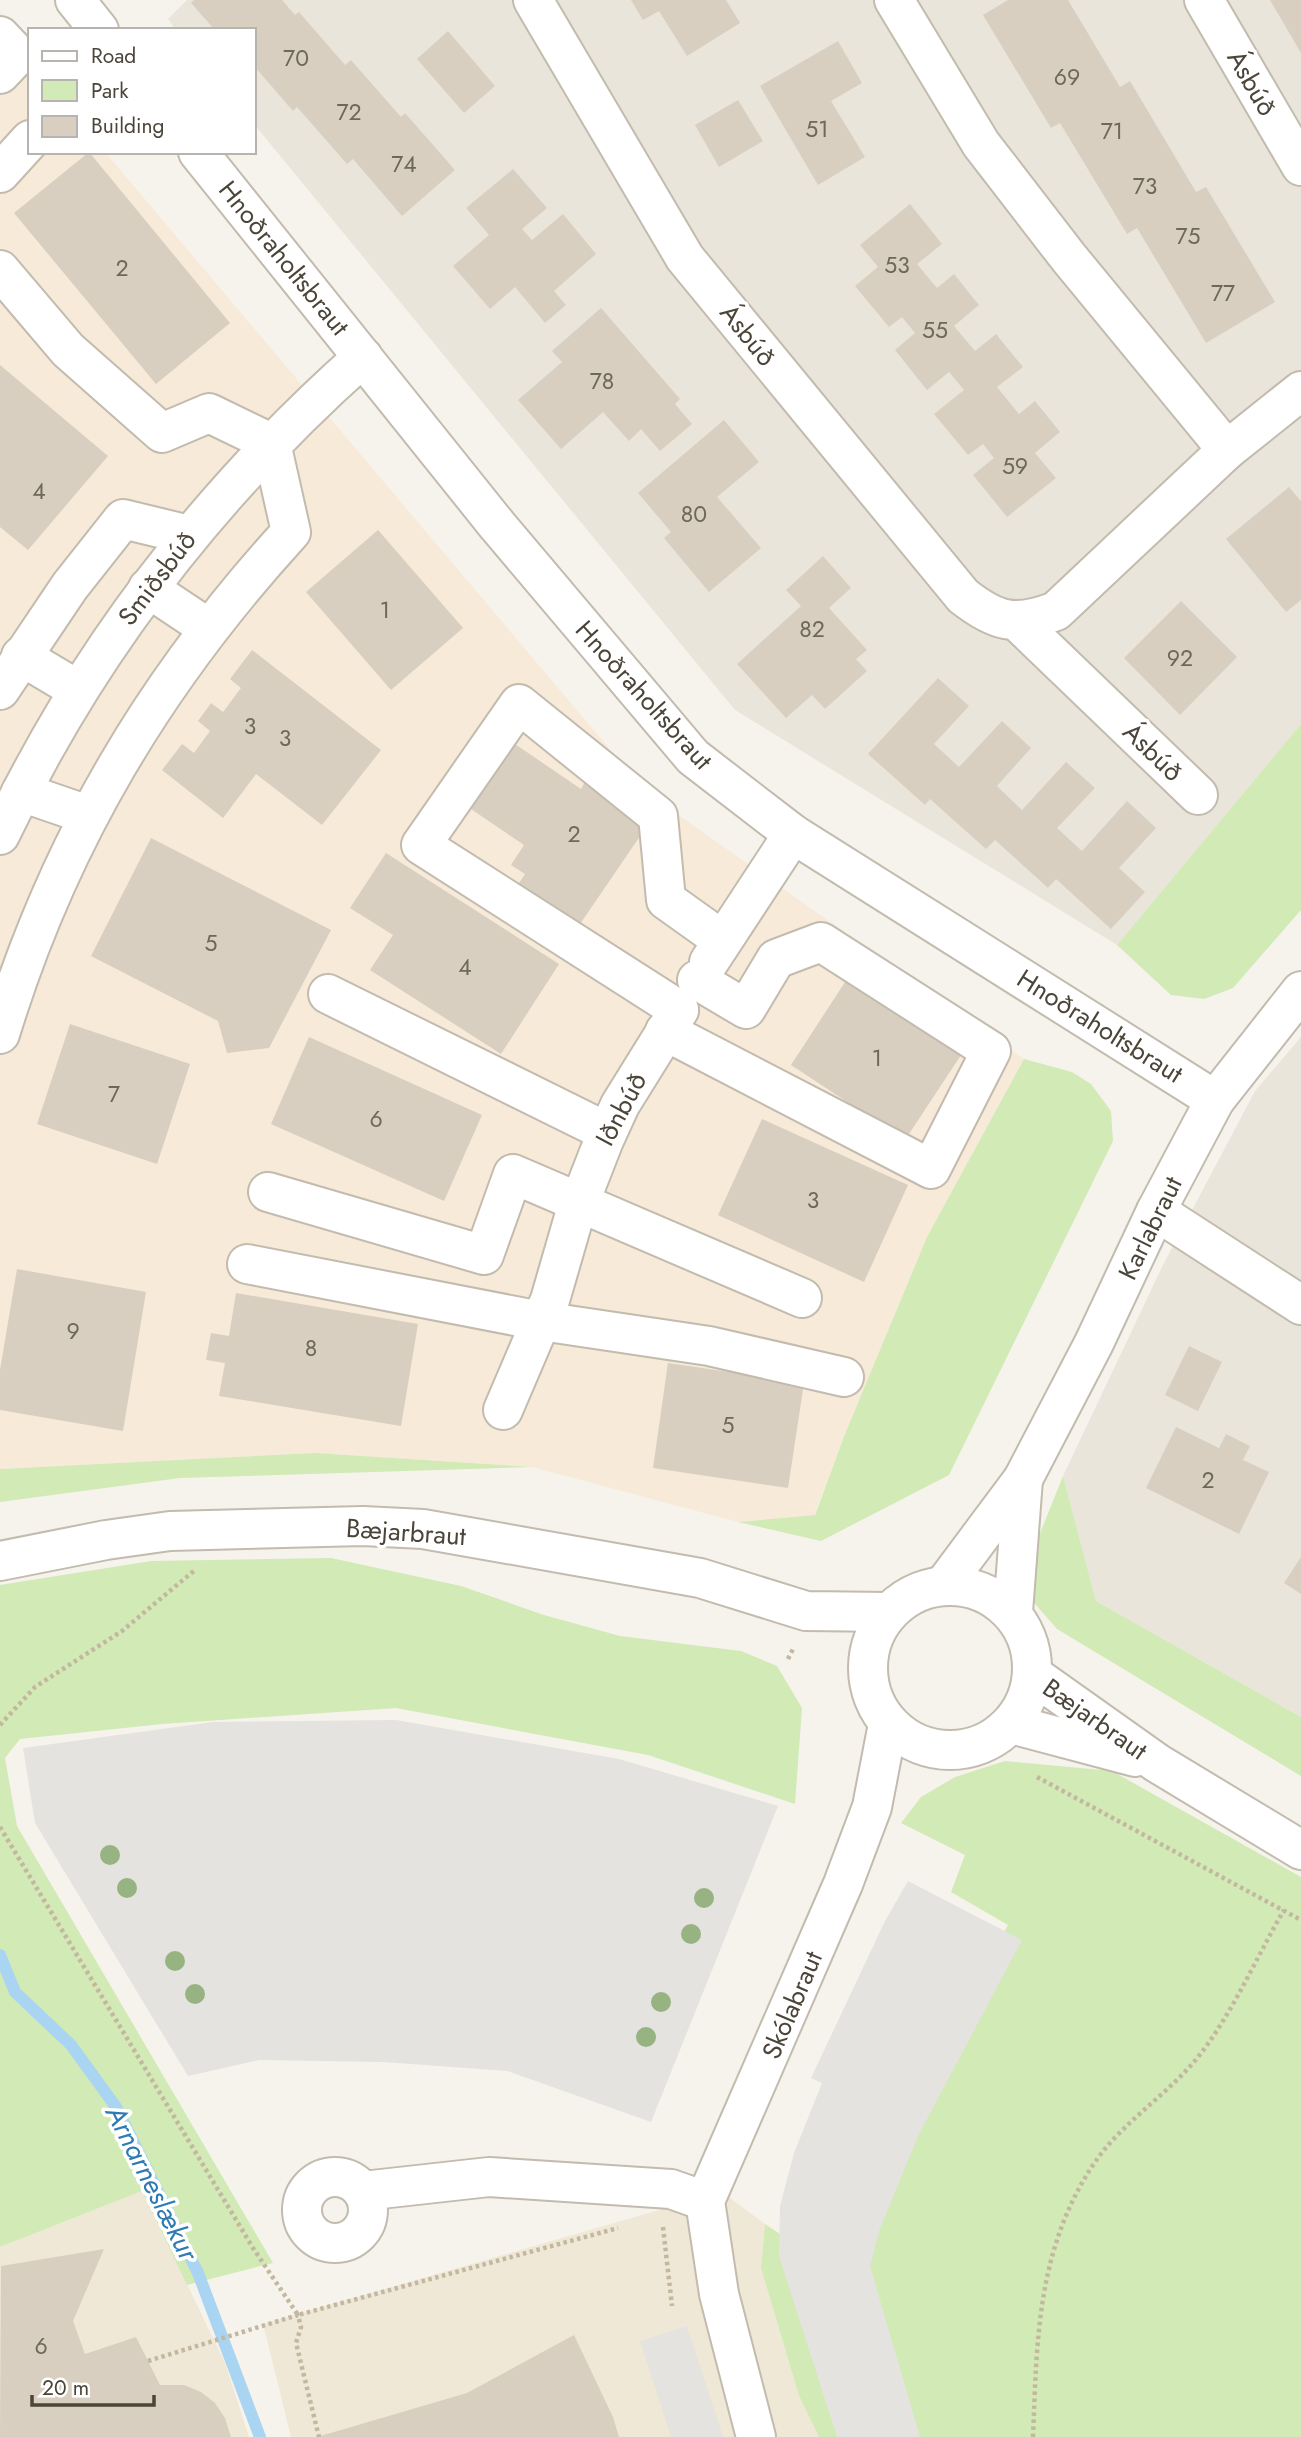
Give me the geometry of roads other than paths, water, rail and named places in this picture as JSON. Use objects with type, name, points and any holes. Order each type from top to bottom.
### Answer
[{"type":"street","points":[[75,0],[97,28]]},
{"type":"street","name":"Ásbúð","points":[[533,0],[685,258],[962,596],[984,612],[1017,621],[1034,620],[1056,611],[1227,450],[1301,391]]},
{"type":"street","points":[[894,0],[981,144],[1069,258],[1227,450]]},
{"type":"street","name":"Ásbúð","points":[[1204,0],[1301,166]]},
{"type":"street","points":[[0,36],[18,55],[0,74]]},
{"type":"street","points":[[0,173],[28,142]]},
{"type":"street","name":"Hnoðraholtsbraut","points":[[200,154],[497,525],[693,757],[793,834],[1215,1100]]},
{"type":"street","points":[[0,270],[68,350],[162,433],[209,413],[271,443],[291,532],[208,628],[158,698],[88,815],[7,988],[0,1034]]},
{"type":"street","name":"Smiðsbúð","points":[[0,835],[78,690],[148,588],[190,535],[271,443],[363,357]]},
{"type":"street","points":[[0,690],[70,586],[123,519],[190,535]]},
{"type":"street","points":[[148,588],[208,628]]},
{"type":"street","name":"Ásbúð","points":[[1017,621],[1198,795]]},
{"type":"street","points":[[21,656],[78,690]]},
{"type":"street","points":[[680,1007],[746,1009],[776,959],[821,942],[991,1051],[931,1169],[680,1007],[421,845],[519,704],[658,816],[666,900],[722,940]]},
{"type":"street","points":[[21,792],[88,815]]},
{"type":"street","name":"Iðnbúð","points":[[503,1410],[541,1321],[580,1200],[607,1132],[680,1007],[793,834]]},
{"type":"street","name":"Karlabraut","points":[[944,1585],[1023,1479],[1094,1343],[1156,1211],[1215,1100],[1301,991]]},
{"type":"street","points":[[328,994],[607,1132]]},
{"type":"street","points":[[268,1192],[484,1255],[513,1174],[580,1200],[802,1298]]},
{"type":"street","points":[[1156,1211],[1301,1305]]},
{"type":"street","points":[[247,1264],[541,1321],[709,1346],[844,1377]]},
{"type":"street","name":"Karlabraut","points":[[1013,1612],[1023,1479]]},
{"type":"street","name":"Bæjarbraut","points":[[0,1561],[93,1542],[170,1531],[363,1526],[423,1529],[700,1578],[806,1611],[888,1612]]},
{"type":"street","points":[[888,1724],[872,1695],[867,1661],[874,1634],[888,1612],[918,1591],[944,1585],[977,1589],[1013,1612]]},
{"type":"street","name":"Bæjarbraut","points":[[806,1611],[867,1661]]},
{"type":"street","name":"Bæjarbraut","points":[[888,1724],[909,1739],[934,1749],[950,1751],[981,1745],[1011,1724],[1026,1703],[1033,1675],[1032,1651],[1013,1612]]},
{"type":"street","name":"Bæjarbraut","points":[[1033,1675],[1157,1763],[1301,1850]]},
{"type":"street","name":"Skólabraut","points":[[705,2201],[781,2033],[844,1884],[872,1807],[888,1724]]},
{"type":"street","name":"Bæjarbraut","points":[[1011,1724],[1157,1763]]},
{"type":"street","name":"Skólabraut","points":[[872,1807],[934,1749]]},
{"type":"street","points":[[363,2191],[489,2177],[671,2189],[705,2201],[719,2294],[755,2437]]},
{"type":"waterway","name":"Arnarneslækur","points":[[0,1955],[15,1992],[71,2045],[116,2107],[198,2273],[260,2437]]}]
